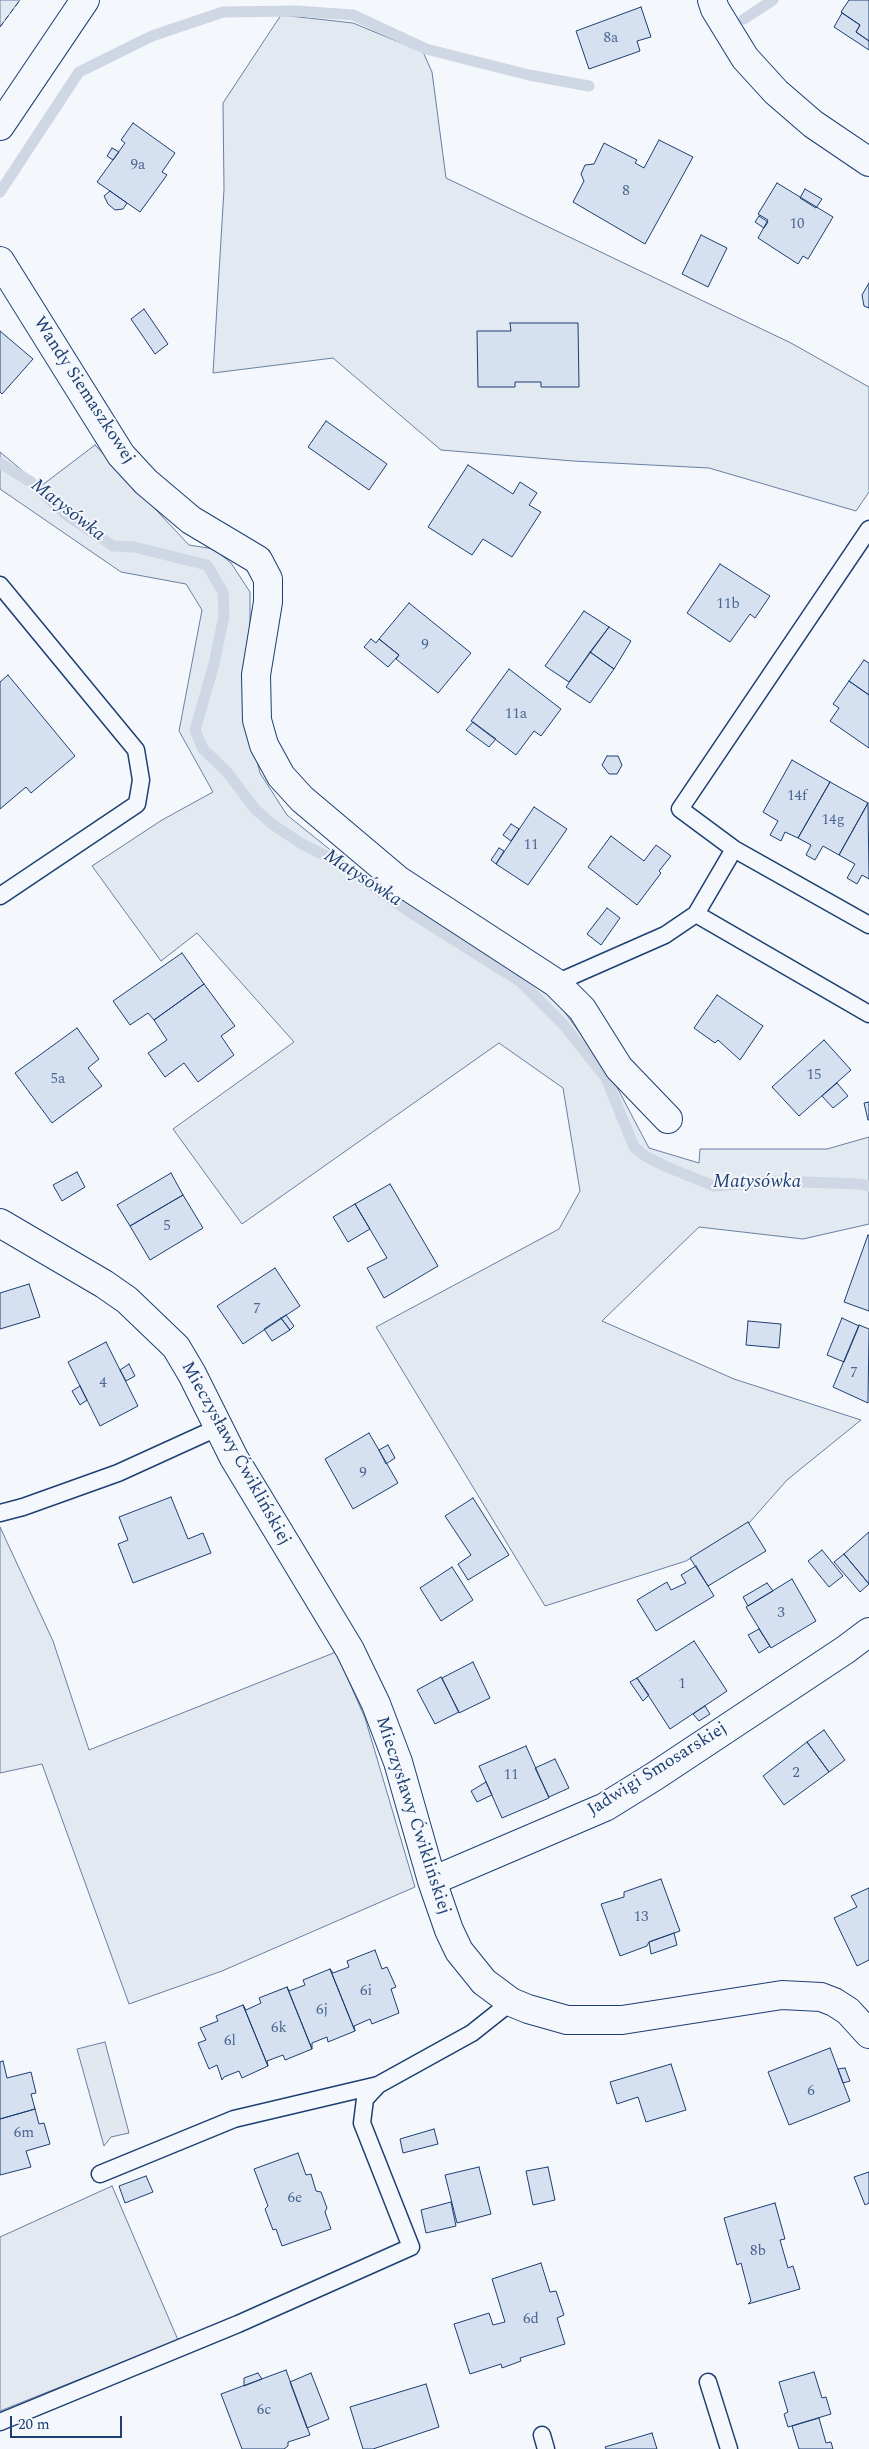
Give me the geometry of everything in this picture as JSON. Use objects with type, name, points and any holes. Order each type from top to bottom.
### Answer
[{"type":"street","points":[[0,126],[86,0]]},
{"type":"street","points":[[712,0],[715,10],[746,58],[776,92],[813,124],[869,162]]},
{"type":"street","name":"Wandy Siemaszkowej","points":[[0,262],[121,455],[146,482],[191,520],[258,560],[268,579],[268,602],[256,676],[257,720],[264,745],[281,776],[302,799],[398,880],[556,983],[582,1009],[619,1068],[668,1119]]},
{"type":"street","name":"Mieczysławy Ćwiklińskiej","points":[[0,1223],[104,1284],[127,1300],[176,1347],[234,1458],[350,1650],[376,1704],[398,1762],[432,1881],[449,1930],[460,1951],[484,1982],[511,2002],[537,2012],[567,2020],[622,2020],[760,1997],[794,1994],[821,1997],[834,2002],[848,2011],[869,2034]]},
{"type":"street","name":"Jadwigi Smosarskiej","points":[[432,1881],[605,1807],[655,1776],[845,1650],[869,1632]]},
{"type":"lane","points":[[869,529],[680,809],[734,849],[869,925]]},
{"type":"lane","points":[[0,584],[136,750],[141,780],[136,804],[0,896]]},
{"type":"lane","points":[[556,983],[665,934],[696,914],[734,849]]},
{"type":"lane","points":[[696,914],[869,1014]]},
{"type":"lane","points":[[0,1513],[23,1507],[118,1473],[219,1427]]},
{"type":"lane","points":[[100,2174],[234,2119],[378,2084],[472,2032],[511,2002]]},
{"type":"lane","points":[[0,2422],[238,2324],[410,2248],[362,2123],[366,2099],[378,2084]]},
{"type":"lane","points":[[708,2382],[729,2449]]},
{"type":"shaded area","points":[[0,0],[20,0],[0,27]]},
{"type":"shaded area","points":[[281,15],[353,23],[423,52],[432,72],[446,178],[791,343],[869,387],[869,492],[856,511],[709,468],[573,461],[441,450],[333,358],[213,373],[224,189],[223,103]]},
{"type":"shaded area","points":[[95,445],[189,545],[214,549],[231,563],[250,592],[250,633],[243,704],[260,773],[287,815],[359,873],[548,989],[611,1076],[649,1148],[699,1163],[700,1149],[827,1149],[869,1137],[869,1224],[803,1239],[699,1227],[602,1321],[734,1379],[861,1420],[787,1480],[749,1523],[686,1561],[545,1606],[376,1327],[559,1229],[580,1191],[563,1088],[499,1043],[242,1224],[173,1129],[294,1042],[197,933],[161,961],[92,866],[162,820],[213,792],[179,731],[202,610],[186,584],[121,572],[0,489],[0,452],[41,486]]},
{"type":"shaded area","points":[[0,1527],[53,1641],[89,1750],[336,1652],[365,1718],[415,1887],[222,1971],[129,2004],[42,1764],[0,1773]]},
{"type":"shaded area","points":[[105,2042],[129,2133],[111,2137],[104,2146],[77,2049]]},
{"type":"shaded area","points":[[112,2186],[178,2340],[0,2411],[0,2237]]},
{"type":"building","points":[[849,0],[869,0],[869,41],[856,32],[860,25],[841,12]]},
{"type":"building","points":[[641,7],[651,37],[637,41],[640,51],[589,69],[576,31]]},
{"type":"building","points":[[842,13],[860,25],[856,32],[869,41],[869,50],[834,27]]},
{"type":"building","points":[[133,123],[175,153],[162,172],[167,175],[140,212],[97,182],[125,143],[121,140]]},
{"type":"building","points":[[659,140],[693,157],[645,244],[573,202],[584,181],[581,174],[585,165],[594,164],[604,143],[637,160],[635,163],[644,168]]},
{"type":"building","points":[[112,148],[119,152],[113,160],[107,156]]},
{"type":"building","points":[[777,183],[833,217],[808,259],[803,256],[798,264],[758,238],[768,220],[758,214]]},
{"type":"building","points":[[805,189],[822,199],[816,208],[800,198]]},
{"type":"building","points":[[110,191],[127,203],[123,209],[115,210],[108,204],[104,196]]},
{"type":"building","points":[[759,216],[768,222],[764,228],[755,222]]},
{"type":"building","points":[[701,235],[727,248],[708,287],[682,274]]},
{"type":"building","points":[[869,283],[869,308],[864,306],[862,295]]},
{"type":"building","points":[[144,309],[168,344],[155,354],[131,319]]},
{"type":"building","points":[[510,323],[578,323],[579,387],[541,387],[541,382],[515,382],[515,387],[478,387],[477,331],[511,331]]},
{"type":"building","points":[[0,331],[33,359],[2,394],[0,392]]},
{"type":"building","points":[[326,421],[387,464],[369,490],[308,447]]},
{"type":"building","points":[[468,465],[513,494],[520,482],[537,493],[529,505],[541,512],[512,557],[483,539],[472,555],[428,527]]},
{"type":"building","points":[[720,564],[770,596],[755,618],[750,614],[730,642],[687,613]]},
{"type":"building","points":[[409,603],[471,653],[438,693],[396,659],[399,655],[379,639]]},
{"type":"building","points":[[584,611],[609,627],[569,682],[545,666]]},
{"type":"building","points":[[609,627],[631,641],[614,669],[590,652]]},
{"type":"building","points":[[371,639],[376,643],[379,639],[399,655],[388,667],[364,647]]},
{"type":"building","points":[[590,652],[614,669],[590,703],[566,687]]},
{"type":"building","points":[[864,660],[869,663],[869,695],[849,681]]},
{"type":"building","points":[[509,669],[561,709],[541,736],[534,731],[516,755],[471,721]]},
{"type":"building","points":[[8,675],[75,756],[31,793],[26,787],[0,809],[0,682]]},
{"type":"building","points":[[849,681],[869,695],[869,748],[830,721],[839,708],[833,704]]},
{"type":"building","points":[[473,722],[496,739],[489,747],[466,730]]},
{"type":"building","points":[[607,756],[618,756],[622,765],[617,774],[609,774],[602,765]]},
{"type":"building","points":[[792,760],[830,782],[798,838],[785,832],[781,841],[770,835],[778,821],[763,812]]},
{"type":"building","points":[[830,782],[868,803],[839,855],[823,846],[815,860],[806,855],[811,845],[798,838]]},
{"type":"building","points":[[868,803],[869,879],[862,875],[857,884],[847,878],[855,864],[839,855]]},
{"type":"building","points":[[534,807],[567,829],[528,885],[496,864]]},
{"type":"building","points":[[511,824],[519,829],[511,841],[503,835]]},
{"type":"building","points":[[611,836],[644,861],[656,845],[671,856],[637,905],[588,867]]},
{"type":"building","points":[[499,848],[504,851],[496,864],[491,860]]},
{"type":"building","points":[[607,908],[620,918],[601,945],[587,934]]},
{"type":"building","points":[[182,953],[204,984],[154,1020],[148,1013],[130,1025],[113,1001]]},
{"type":"building","points":[[204,984],[235,1026],[221,1036],[234,1055],[198,1082],[184,1063],[165,1077],[148,1053],[167,1040],[154,1020]]},
{"type":"building","points":[[717,995],[763,1026],[740,1060],[718,1040],[715,1043],[694,1028]]},
{"type":"building","points":[[77,1028],[99,1059],[88,1068],[102,1086],[52,1123],[15,1073]]},
{"type":"building","points":[[824,1040],[851,1070],[799,1116],[772,1087]]},
{"type":"building","points":[[837,1083],[848,1096],[833,1108],[822,1096]]},
{"type":"building","points":[[869,1102],[869,1120],[868,1120],[864,1103]]},
{"type":"building","points":[[77,1172],[85,1187],[62,1201],[53,1185]]},
{"type":"building","points":[[171,1173],[183,1195],[130,1226],[117,1205]]},
{"type":"building","points":[[390,1184],[438,1266],[384,1298],[367,1268],[387,1258],[355,1204]]},
{"type":"building","points":[[183,1195],[203,1228],[150,1260],[130,1226]]},
{"type":"building","points":[[355,1204],[370,1229],[348,1242],[333,1217]]},
{"type":"building","points":[[869,1236],[869,1311],[844,1302]]},
{"type":"building","points":[[275,1268],[300,1306],[243,1344],[217,1306]]},
{"type":"building","points":[[29,1284],[40,1317],[0,1329],[0,1293]]},
{"type":"building","points":[[286,1315],[294,1326],[290,1330],[281,1318]]},
{"type":"building","points":[[281,1318],[290,1330],[272,1341],[264,1329]]},
{"type":"building","points":[[842,1318],[859,1326],[844,1362],[827,1355]]},
{"type":"building","points":[[748,1321],[781,1324],[779,1348],[746,1345]]},
{"type":"building","points":[[859,1325],[869,1329],[868,1403],[833,1387]]},
{"type":"building","points":[[106,1342],[138,1406],[100,1426],[68,1362]]},
{"type":"building","points":[[129,1364],[135,1376],[126,1381],[120,1370]]},
{"type":"building","points":[[80,1386],[87,1400],[80,1405],[72,1391]]},
{"type":"building","points":[[369,1433],[398,1483],[353,1509],[325,1459]]},
{"type":"building","points":[[388,1445],[395,1458],[386,1464],[379,1450]]},
{"type":"building","points":[[171,1497],[188,1539],[203,1533],[211,1553],[133,1583],[118,1544],[128,1540],[119,1517]]},
{"type":"building","points":[[473,1498],[509,1555],[468,1580],[458,1564],[471,1555],[445,1516]]},
{"type":"building","points":[[748,1522],[766,1551],[708,1586],[690,1558]]},
{"type":"building","points":[[869,1532],[869,1584],[844,1554]]},
{"type":"building","points":[[822,1550],[843,1576],[829,1587],[808,1561]]},
{"type":"building","points":[[844,1554],[869,1584],[860,1592],[834,1562]]},
{"type":"building","points":[[696,1566],[714,1596],[656,1631],[637,1600],[667,1582],[671,1590],[686,1583],[681,1575]]},
{"type":"building","points":[[452,1567],[473,1600],[441,1621],[420,1588]]},
{"type":"building","points":[[792,1579],[816,1621],[771,1648],[746,1607]]},
{"type":"building","points":[[767,1583],[773,1591],[748,1606],[743,1597]]},
{"type":"building","points":[[759,1629],[770,1646],[759,1653],[748,1635]]},
{"type":"building","points":[[694,1641],[727,1691],[670,1729],[637,1678]]},
{"type":"building","points":[[473,1662],[490,1698],[459,1713],[442,1678]]},
{"type":"building","points":[[441,1677],[459,1712],[435,1724],[417,1690]]},
{"type":"building","points":[[637,1678],[649,1695],[643,1701],[630,1682]]},
{"type":"building","points":[[705,1706],[710,1714],[699,1721],[693,1714]]},
{"type":"building","points":[[824,1730],[845,1760],[829,1772],[807,1742]]},
{"type":"building","points":[[807,1742],[829,1772],[784,1805],[763,1776]]},
{"type":"building","points":[[526,1746],[549,1798],[502,1818],[479,1766]]},
{"type":"building","points":[[555,1759],[569,1788],[549,1797],[535,1768]]},
{"type":"building","points":[[486,1782],[492,1795],[477,1802],[471,1791]]},
{"type":"building","points":[[661,1879],[680,1931],[649,1942],[647,1946],[620,1956],[601,1904],[624,1897],[624,1892]]},
{"type":"building","points":[[869,1888],[869,1960],[857,1966],[834,1918],[857,1907],[851,1896]]},
{"type":"building","points":[[674,1933],[677,1945],[651,1954],[649,1942]]},
{"type":"building","points":[[375,1950],[382,1969],[387,1967],[396,1987],[391,1989],[399,2013],[372,2024],[370,2019],[354,2026],[355,2031],[330,1969],[333,1973],[349,1967],[347,1961]]},
{"type":"building","points":[[330,1969],[355,2031],[328,2042],[327,2037],[312,2043],[312,2049],[287,1987],[289,1991],[305,1985],[303,1980]]},
{"type":"building","points":[[287,1987],[312,2049],[285,2060],[283,2055],[267,2061],[268,2066],[243,2005],[246,2010],[261,2003],[259,1998]]},
{"type":"building","points":[[243,2005],[268,2066],[242,2078],[239,2071],[224,2077],[222,2080],[217,2065],[209,2069],[198,2043],[206,2040],[200,2028],[218,2021],[216,2016]]},
{"type":"building","points":[[830,2048],[850,2101],[789,2125],[768,2072]]},
{"type":"building","points":[[3,2061],[7,2078],[31,2072],[36,2093],[31,2094],[35,2109],[0,2119],[0,2062]]},
{"type":"building","points":[[671,2064],[686,2110],[646,2122],[638,2097],[617,2104],[610,2082]]},
{"type":"building","points":[[845,2068],[850,2081],[843,2083],[838,2069]]},
{"type":"building","points":[[35,2109],[39,2124],[44,2123],[50,2144],[26,2151],[31,2167],[0,2175],[0,2119]]},
{"type":"building","points":[[434,2129],[438,2144],[403,2153],[400,2139]]},
{"type":"building","points":[[298,2153],[306,2175],[311,2174],[316,2191],[321,2192],[327,2208],[325,2212],[331,2229],[282,2246],[276,2229],[273,2230],[265,2209],[268,2206],[254,2169]]},
{"type":"building","points":[[479,2167],[491,2214],[457,2223],[445,2175]]},
{"type":"building","points":[[548,2167],[555,2200],[533,2205],[526,2171]]},
{"type":"building","points":[[869,2172],[869,2203],[865,2205],[854,2177]]},
{"type":"building","points":[[146,2176],[153,2192],[125,2203],[119,2186]]},
{"type":"building","points":[[451,2202],[456,2226],[426,2233],[421,2210]]},
{"type":"building","points":[[775,2203],[785,2239],[780,2240],[788,2268],[793,2266],[800,2289],[748,2304],[751,2301],[741,2263],[737,2265],[724,2218]]},
{"type":"building","points":[[541,2263],[550,2292],[556,2291],[564,2315],[557,2318],[565,2344],[520,2358],[521,2361],[502,2368],[501,2364],[470,2374],[454,2324],[489,2313],[493,2325],[505,2322],[492,2279]]},
{"type":"building","points":[[286,2370],[310,2435],[288,2442],[288,2446],[284,2449],[242,2449],[221,2394]]},
{"type":"building","points":[[814,2372],[822,2398],[826,2397],[831,2414],[788,2427],[784,2414],[788,2412],[779,2382]]},
{"type":"building","points":[[258,2373],[262,2379],[244,2386],[244,2378]]},
{"type":"building","points":[[311,2373],[329,2419],[307,2428],[290,2382]]},
{"type":"building","points":[[426,2384],[439,2427],[373,2449],[363,2449],[350,2407]]},
{"type":"building","points":[[819,2418],[826,2443],[831,2442],[833,2449],[799,2449],[792,2426]]},
{"type":"building","points":[[652,2433],[657,2449],[606,2449],[605,2447]]},
{"type":"waterway","points":[[744,19],[773,0]]},
{"type":"waterway","points":[[0,192],[79,72],[152,36],[223,12],[296,11],[353,15],[426,49],[529,75],[589,86]]},
{"type":"waterway","name":"Matysówka","points":[[0,463],[31,482],[66,515],[113,546],[134,547],[207,565],[223,592],[224,616],[214,664],[195,730],[203,749],[227,772],[255,809],[272,824],[302,844],[336,861],[413,914],[521,982],[563,1024],[606,1078],[634,1147],[645,1156],[667,1167],[714,1186],[777,1181],[860,1184],[869,1186]]},
{"type":"fence","points":[[0,27],[20,0]]}]
